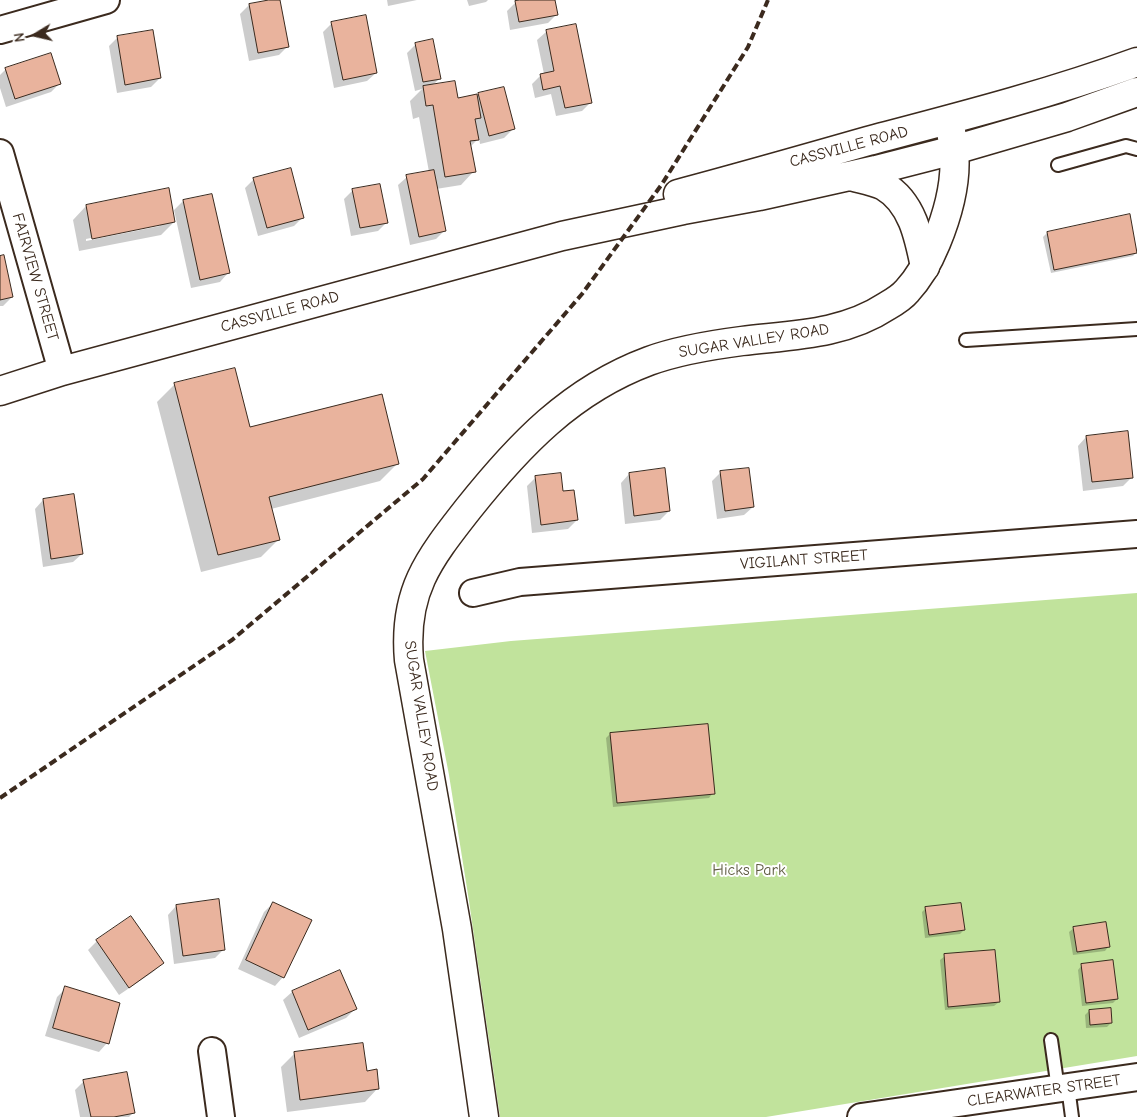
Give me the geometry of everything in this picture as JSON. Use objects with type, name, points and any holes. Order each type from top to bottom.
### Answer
[{"type":"main road","name":"CASSVILLE ROAD","points":[[562,236],[619,210],[869,141],[949,121],[1060,88],[1137,62]]},
{"type":"main road","name":"CASSVILLE ROAD","points":[[0,391],[62,371],[562,236],[848,176],[954,150],[1067,117],[1135,94]]},
{"type":"main road","name":"SUGAR VALLEY ROAD","points":[[484,1117],[458,929],[409,660],[407,634],[409,615],[413,597],[424,572],[454,527],[495,475],[521,446],[550,419],[603,382],[650,360],[674,354],[733,343],[822,332],[846,326],[894,302],[906,292],[925,267],[942,229],[948,207],[954,183],[954,150],[949,121]]},
{"type":"main road","points":[[848,176],[882,185],[900,198],[908,209],[912,220],[921,246],[925,267]]},
{"type":"street","points":[[0,30],[106,0]]},
{"type":"street","name":"FAIRVIEW STREET","points":[[0,153],[62,371]]},
{"type":"street","name":"VIGILANT STREET","points":[[473,593],[520,582],[1137,534]]},
{"type":"street","points":[[212,1052],[222,1117]]},
{"type":"street","name":"CLEARWATER STREET","points":[[871,1116],[1137,1077]]},
{"type":"lane","points":[[1058,165],[1126,146],[1137,149]]},
{"type":"lane","points":[[966,340],[1137,329]]},
{"type":"lane","points":[[1051,1040],[1072,1117]]},
{"type":"green space","name":"Hicks Park","points":[[1137,593],[1137,1056],[766,1117],[500,1117],[449,775],[425,651],[511,641]]},
{"type":"building","points":[[280,0],[289,47],[258,53],[249,4]]},
{"type":"building","points":[[555,0],[558,15],[519,22],[515,1]]},
{"type":"building","points":[[366,15],[377,73],[343,80],[331,22]]},
{"type":"building","points":[[576,24],[592,103],[565,108],[560,86],[543,90],[540,74],[554,71],[546,30]]},
{"type":"building","points":[[153,30],[161,78],[125,85],[117,36]]},
{"type":"building","points":[[433,39],[441,79],[423,82],[415,43]]},
{"type":"building","points":[[51,53],[61,84],[15,99],[5,68]]},
{"type":"building","points":[[455,81],[458,98],[477,94],[481,118],[475,119],[479,140],[470,141],[476,172],[445,177],[433,105],[426,106],[423,86]]},
{"type":"building","points":[[504,87],[515,129],[489,136],[478,93]]},
{"type":"building","points":[[291,168],[304,218],[267,228],[253,178]]},
{"type":"building","points":[[434,170],[446,231],[419,237],[406,175]]},
{"type":"building","points":[[380,184],[388,223],[360,228],[352,189]]},
{"type":"building","points":[[169,188],[175,222],[92,239],[86,205]]},
{"type":"building","points":[[212,194],[230,273],[200,280],[183,200]]},
{"type":"building","points":[[1130,214],[1137,253],[1054,270],[1047,232]]},
{"type":"building","points":[[4,255],[13,297],[0,300],[0,256]]},
{"type":"building","points":[[235,368],[250,427],[382,394],[399,464],[269,497],[280,540],[218,555],[174,383]]},
{"type":"building","points":[[1128,431],[1133,478],[1092,482],[1086,436]]},
{"type":"building","points":[[665,468],[670,511],[634,516],[629,473]]},
{"type":"building","points":[[749,468],[754,507],[725,511],[720,471]]},
{"type":"building","points":[[561,473],[563,491],[574,490],[578,520],[541,525],[535,476]]},
{"type":"building","points":[[74,494],[83,554],[51,559],[43,499]]},
{"type":"building","points":[[708,724],[715,794],[617,803],[610,733]]},
{"type":"building","points":[[219,899],[225,950],[183,956],[176,905]]},
{"type":"building","points":[[273,902],[312,920],[284,978],[246,960]]},
{"type":"building","points":[[961,903],[965,930],[929,935],[925,907]]},
{"type":"building","points":[[131,916],[164,963],[129,988],[96,940]]},
{"type":"building","points":[[1106,922],[1110,947],[1077,952],[1073,927]]},
{"type":"building","points":[[995,950],[1000,1002],[948,1007],[944,954]]},
{"type":"building","points":[[1113,960],[1118,999],[1086,1003],[1081,964]]},
{"type":"building","points":[[340,970],[357,1009],[308,1030],[292,991]]},
{"type":"building","points":[[65,986],[120,1003],[109,1044],[53,1028]]},
{"type":"building","points":[[1111,1008],[1112,1023],[1090,1025],[1089,1010]]},
{"type":"building","points":[[363,1043],[367,1071],[377,1069],[379,1089],[300,1100],[294,1052]]},
{"type":"building","points":[[127,1072],[135,1113],[114,1117],[91,1117],[83,1080]]},
{"type":"railway","points":[[0,798],[232,640],[423,479],[582,294],[662,184],[748,47],[768,0]]}]
